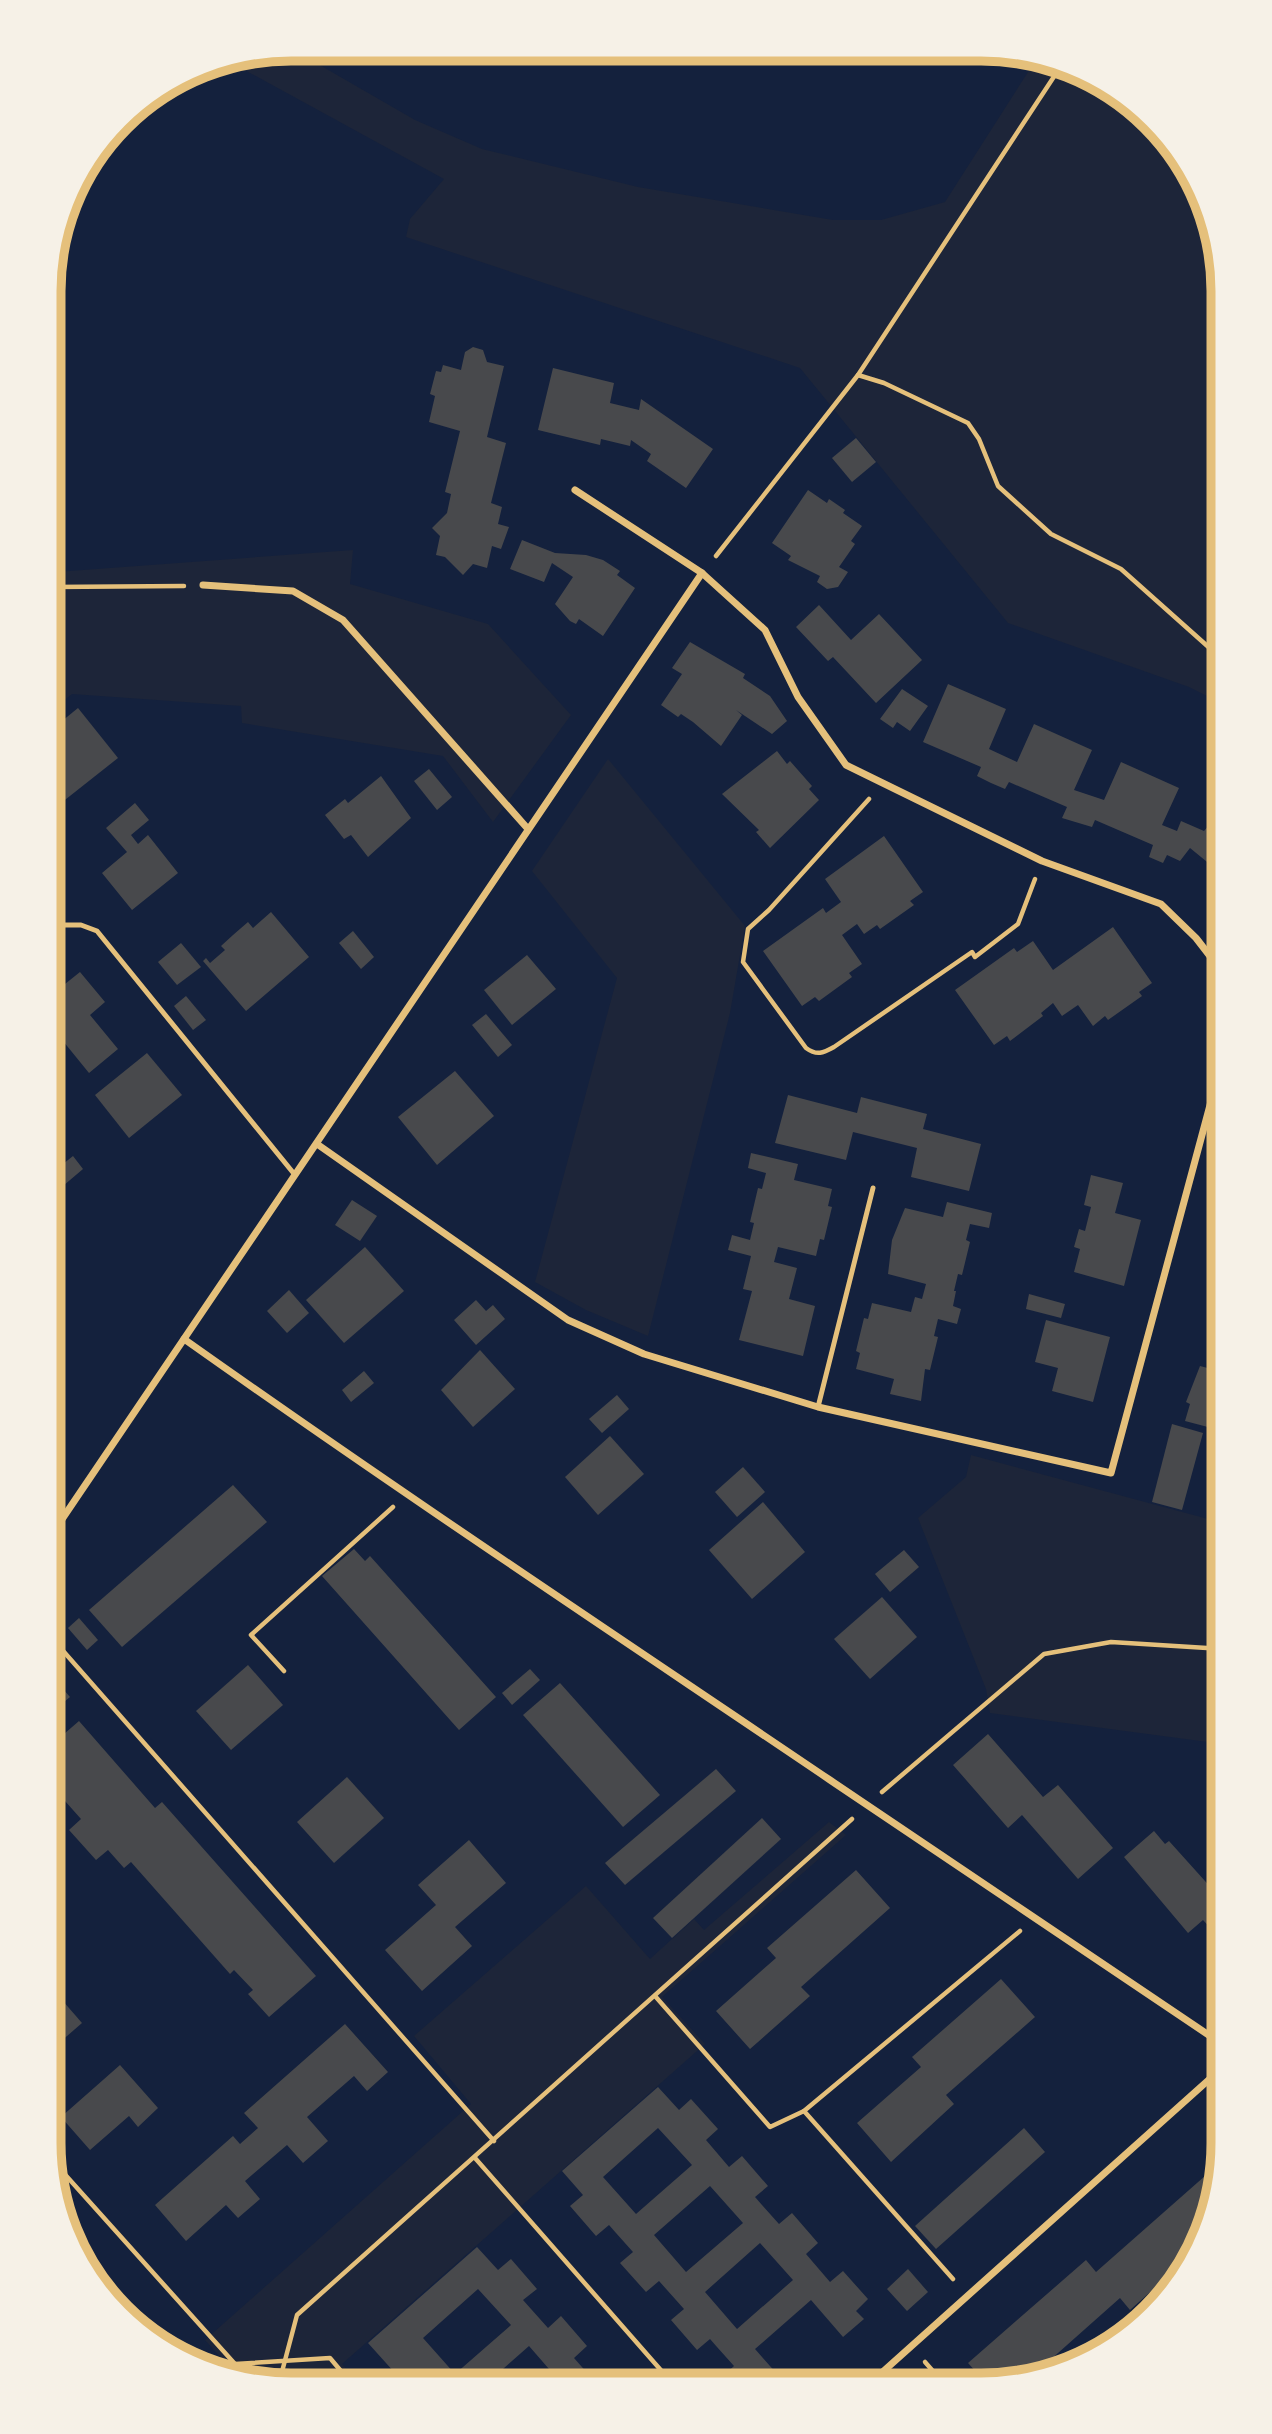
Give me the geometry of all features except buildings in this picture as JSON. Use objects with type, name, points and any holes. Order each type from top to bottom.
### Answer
[{"type":"street","points":[[575,490],[702,573],[765,631],[798,697],[846,765],[1042,861],[1161,904],[1196,938],[1211,957]]},
{"type":"street","points":[[61,1521],[702,573]]},
{"type":"street","points":[[203,585],[293,592],[343,620],[528,829]]},
{"type":"street","points":[[317,1144],[568,1320],[644,1354],[818,1407],[1111,1472],[1211,1103]]},
{"type":"street","points":[[184,1339],[406,1495],[868,1805],[1033,1920],[1210,2036]]},
{"type":"street","points":[[882,2373],[1210,2080]]},
{"type":"lane","points":[[64,925],[81,925],[97,931],[295,1175]]},
{"type":"lane","points":[[818,1407],[873,1188]]},
{"type":"path","points":[[702,573],[858,375],[1056,73]]},
{"type":"path","points":[[858,375],[932,403],[968,423],[979,439],[998,486],[1051,534],[1121,569],[1211,649]]},
{"type":"path","points":[[61,587],[203,585]]},
{"type":"path","points":[[883,783],[769,910],[747,929],[743,962],[806,1048],[814,1054],[824,1053],[834,1047],[972,952],[975,957],[1018,924],[1042,861]]},
{"type":"path","points":[[284,1671],[251,1634],[406,1495]]},
{"type":"path","points":[[282,2372],[297,2315],[868,1805],[1044,1654],[1111,1642],[1210,1648]]},
{"type":"path","points":[[61,1649],[494,2141]]},
{"type":"path","points":[[655,1996],[770,2127],[804,2111],[1033,1920]]},
{"type":"path","points":[[804,2111],[968,2295]]},
{"type":"path","points":[[475,2158],[663,2373]]},
{"type":"path","points":[[63,2172],[234,2364],[330,2358],[343,2373]]},
{"type":"path","points":[[911,2347],[934,2373]]},
{"type":"shaded area","points":[[313,61],[415,120],[482,149],[638,187],[833,220],[881,220],[945,202],[1031,67],[1055,73],[1109,100],[1154,140],[1172,163],[1199,217],[1209,261],[1211,698],[1189,687],[1008,623],[800,368],[406,237],[410,219],[444,179],[240,67],[261,63]]},
{"type":"shaded area","points":[[353,550],[350,584],[488,624],[571,715],[493,822],[443,756],[242,723],[241,706],[72,694],[61,703],[61,572]]},
{"type":"shaded area","points":[[608,759],[745,926],[730,1013],[648,1336],[586,1310],[535,1282],[617,978],[532,871]]},
{"type":"shaded area","points":[[971,1455],[1210,1520],[1210,1742],[990,1713],[986,1689],[918,1518],[966,1477]]},
{"type":"shaded area","points":[[829,1822],[846,1835],[662,1997],[705,2044],[342,2364],[350,2373],[261,2371],[232,2365],[225,2363],[205,2340],[471,2104],[414,2036],[586,1886],[650,1959],[694,1919],[704,1930]]}]
